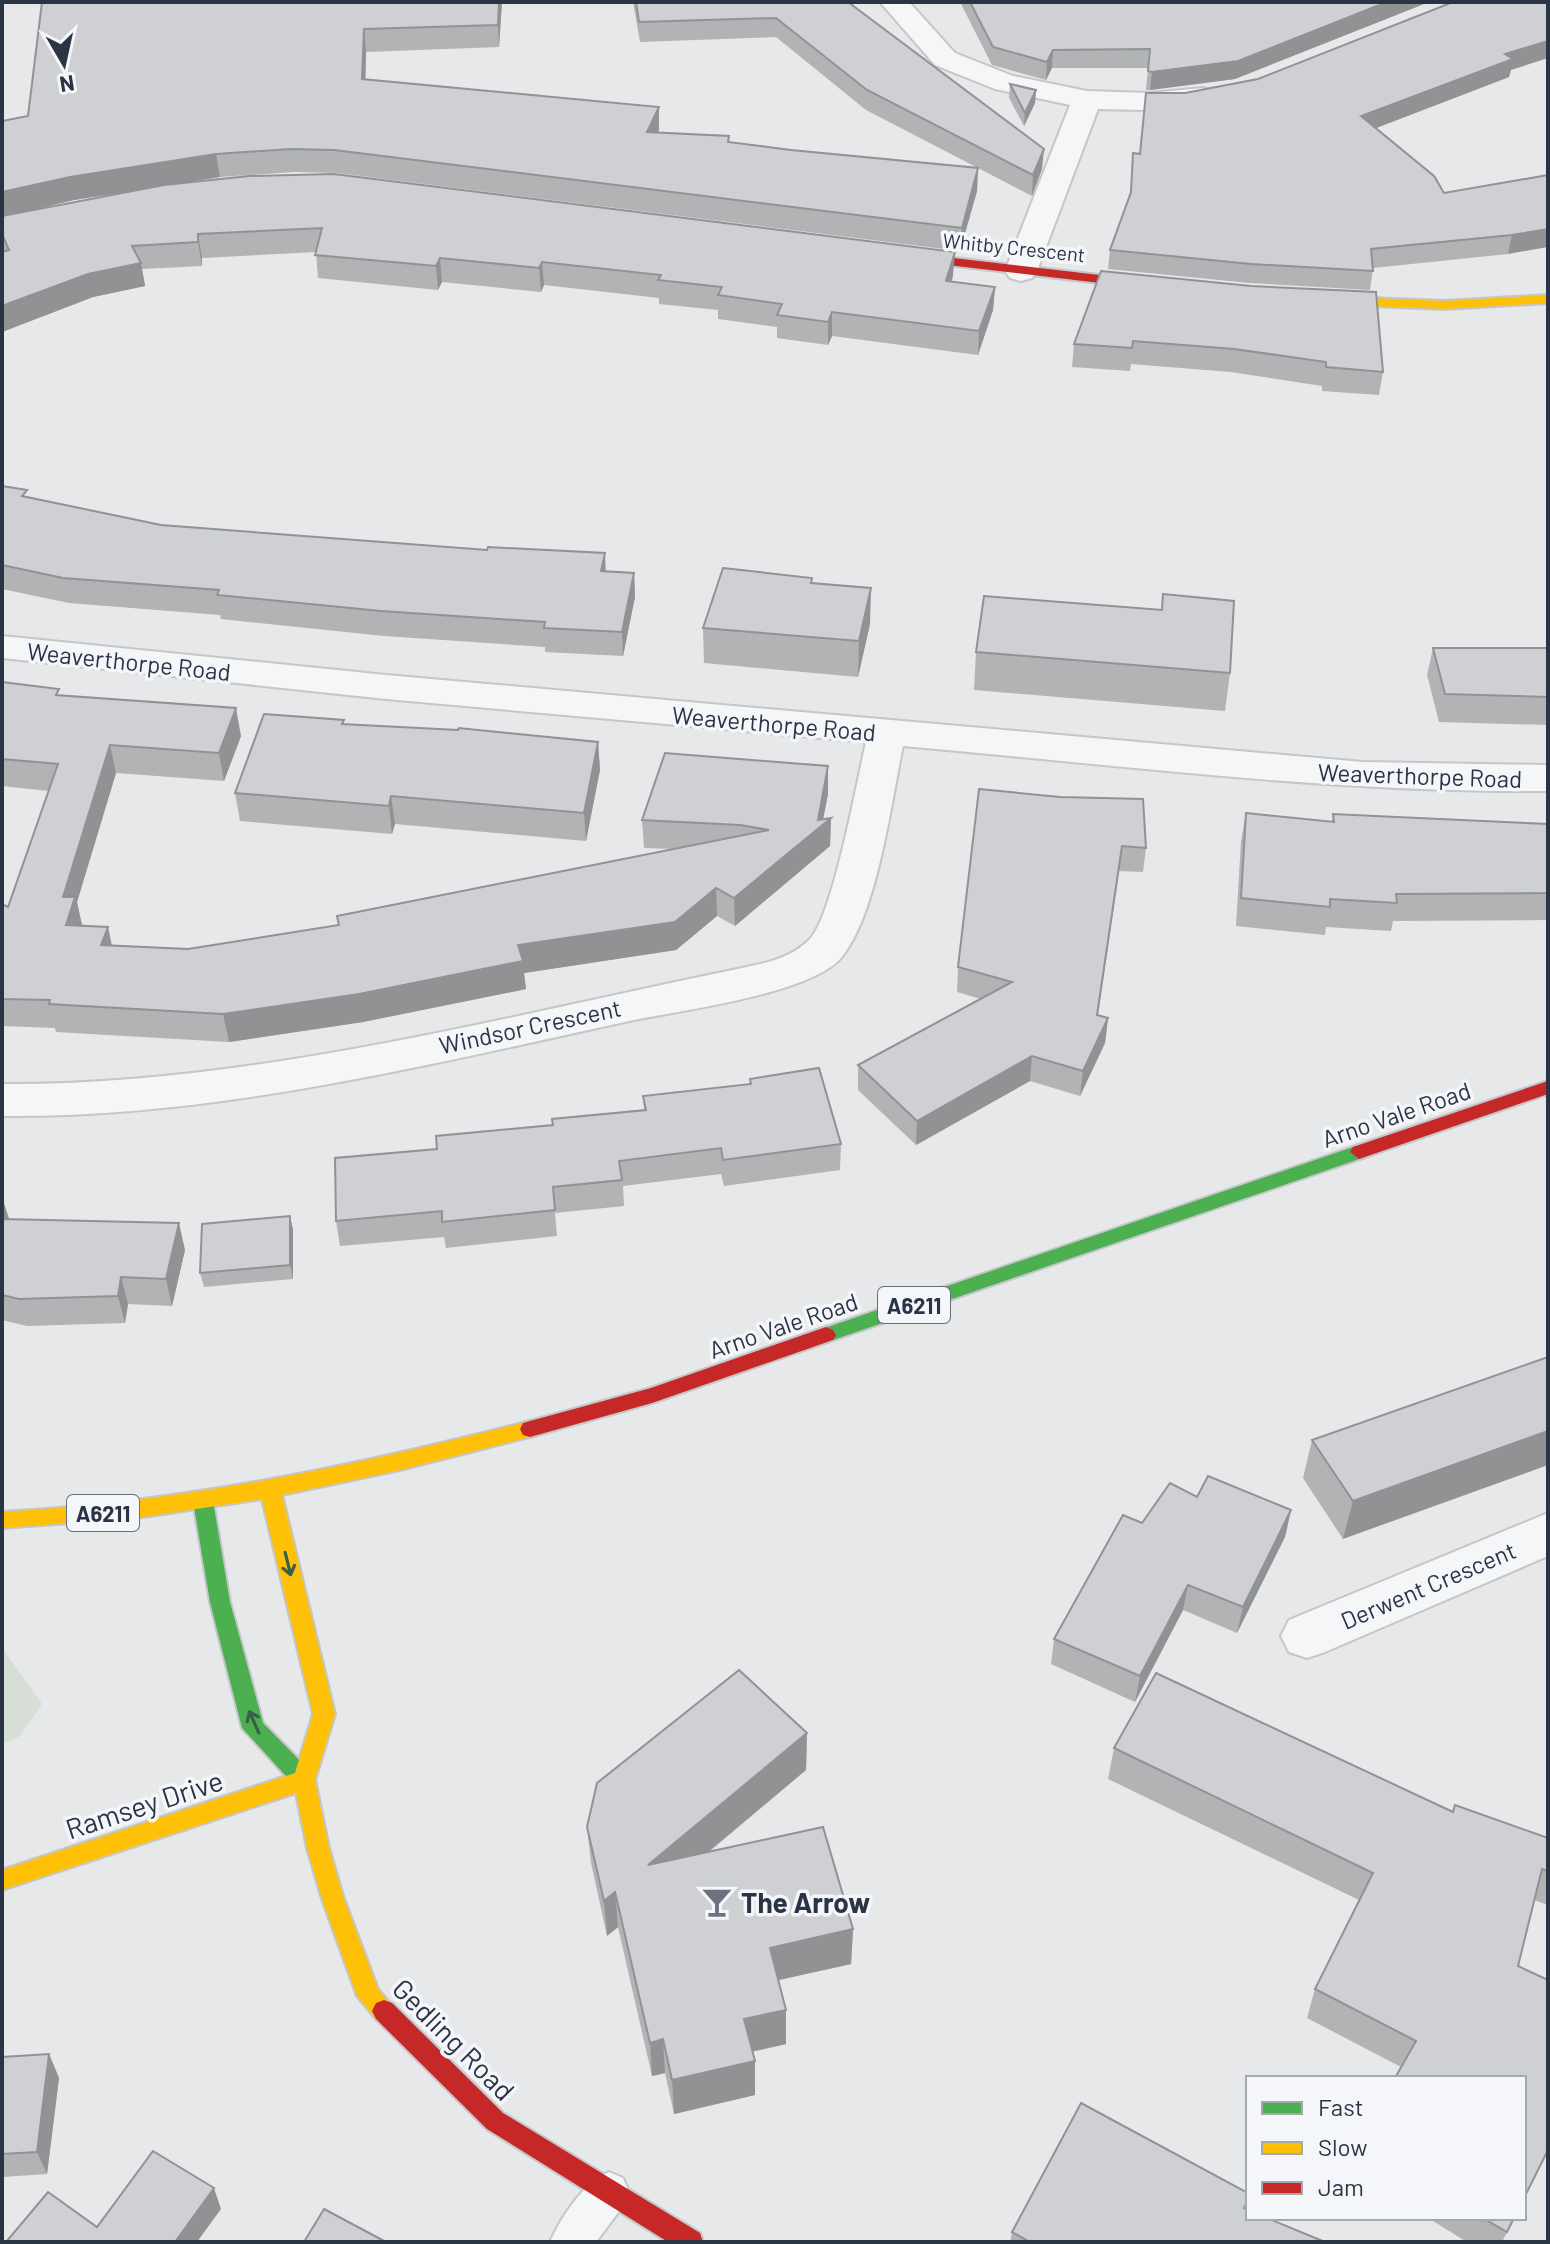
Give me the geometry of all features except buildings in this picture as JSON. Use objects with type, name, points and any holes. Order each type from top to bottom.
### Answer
[{"type":"street","points":[[894,2],[945,59],[1005,83],[1087,100],[1150,102],[1231,92]]},
{"type":"street","points":[[1021,271],[1087,100]]},
{"type":"street","name":"Whitby Crescent","points":[[879,253],[1175,287]]},
{"type":"street","points":[[1296,299],[1445,305],[1548,299]]},
{"type":"street","name":"Weaverthorpe Road","points":[[2,647],[386,687],[1363,775],[1548,778]]},
{"type":"street","name":"Windsor Crescent","points":[[2,1100],[68,1100],[163,1091],[351,1064],[742,983],[798,966],[814,958],[838,932],[887,733]]},
{"type":"street","name":"Arno Vale Road","points":[[203,1501],[374,1469],[507,1437],[652,1395],[1548,1087]]},
{"type":"street","name":"Gedling Road","points":[[270,1488],[324,1714],[304,1780],[318,1848],[333,1899],[369,1996],[495,2121],[691,2242]]},
{"type":"street","points":[[203,1501],[220,1602],[253,1728],[304,1780]]},
{"type":"street","name":"A6211","points":[[2,1520],[203,1501]]},
{"type":"street","name":"Derwent Crescent","points":[[1307,1636],[1548,1534]]},
{"type":"street","name":"Ramsey Drive","points":[[2,1880],[304,1780]]},
{"type":"lane","points":[[571,2242],[609,2192]]},
{"type":"shaded area","points":[[2,1648],[42,1704],[20,1736],[2,1744]]},
{"type":"traffic: fast","points":[[826,1335],[1359,1152]]},
{"type":"traffic: fast","points":[[203,1501],[220,1602],[253,1728],[304,1780]]},
{"type":"traffic: slow","points":[[1319,300],[1445,305],[1548,299]]},
{"type":"traffic: slow","points":[[2,1520],[136,1510],[269,1490],[400,1462],[530,1429]]},
{"type":"traffic: slow","points":[[270,1488],[324,1714],[304,1780],[318,1848],[333,1899],[369,1996],[384,2011]]},
{"type":"traffic: slow","points":[[2,1880],[304,1780]]},
{"type":"traffic: jam","points":[[893,255],[1159,286]]},
{"type":"traffic: jam","points":[[1359,1152],[1548,1087]]},
{"type":"traffic: jam","points":[[530,1429],[652,1395],[826,1335]]},
{"type":"traffic: jam","points":[[384,2011],[495,2121],[691,2242]]},
{"type":"place","name":"The Arrow","points":[[717,1902]]}]
